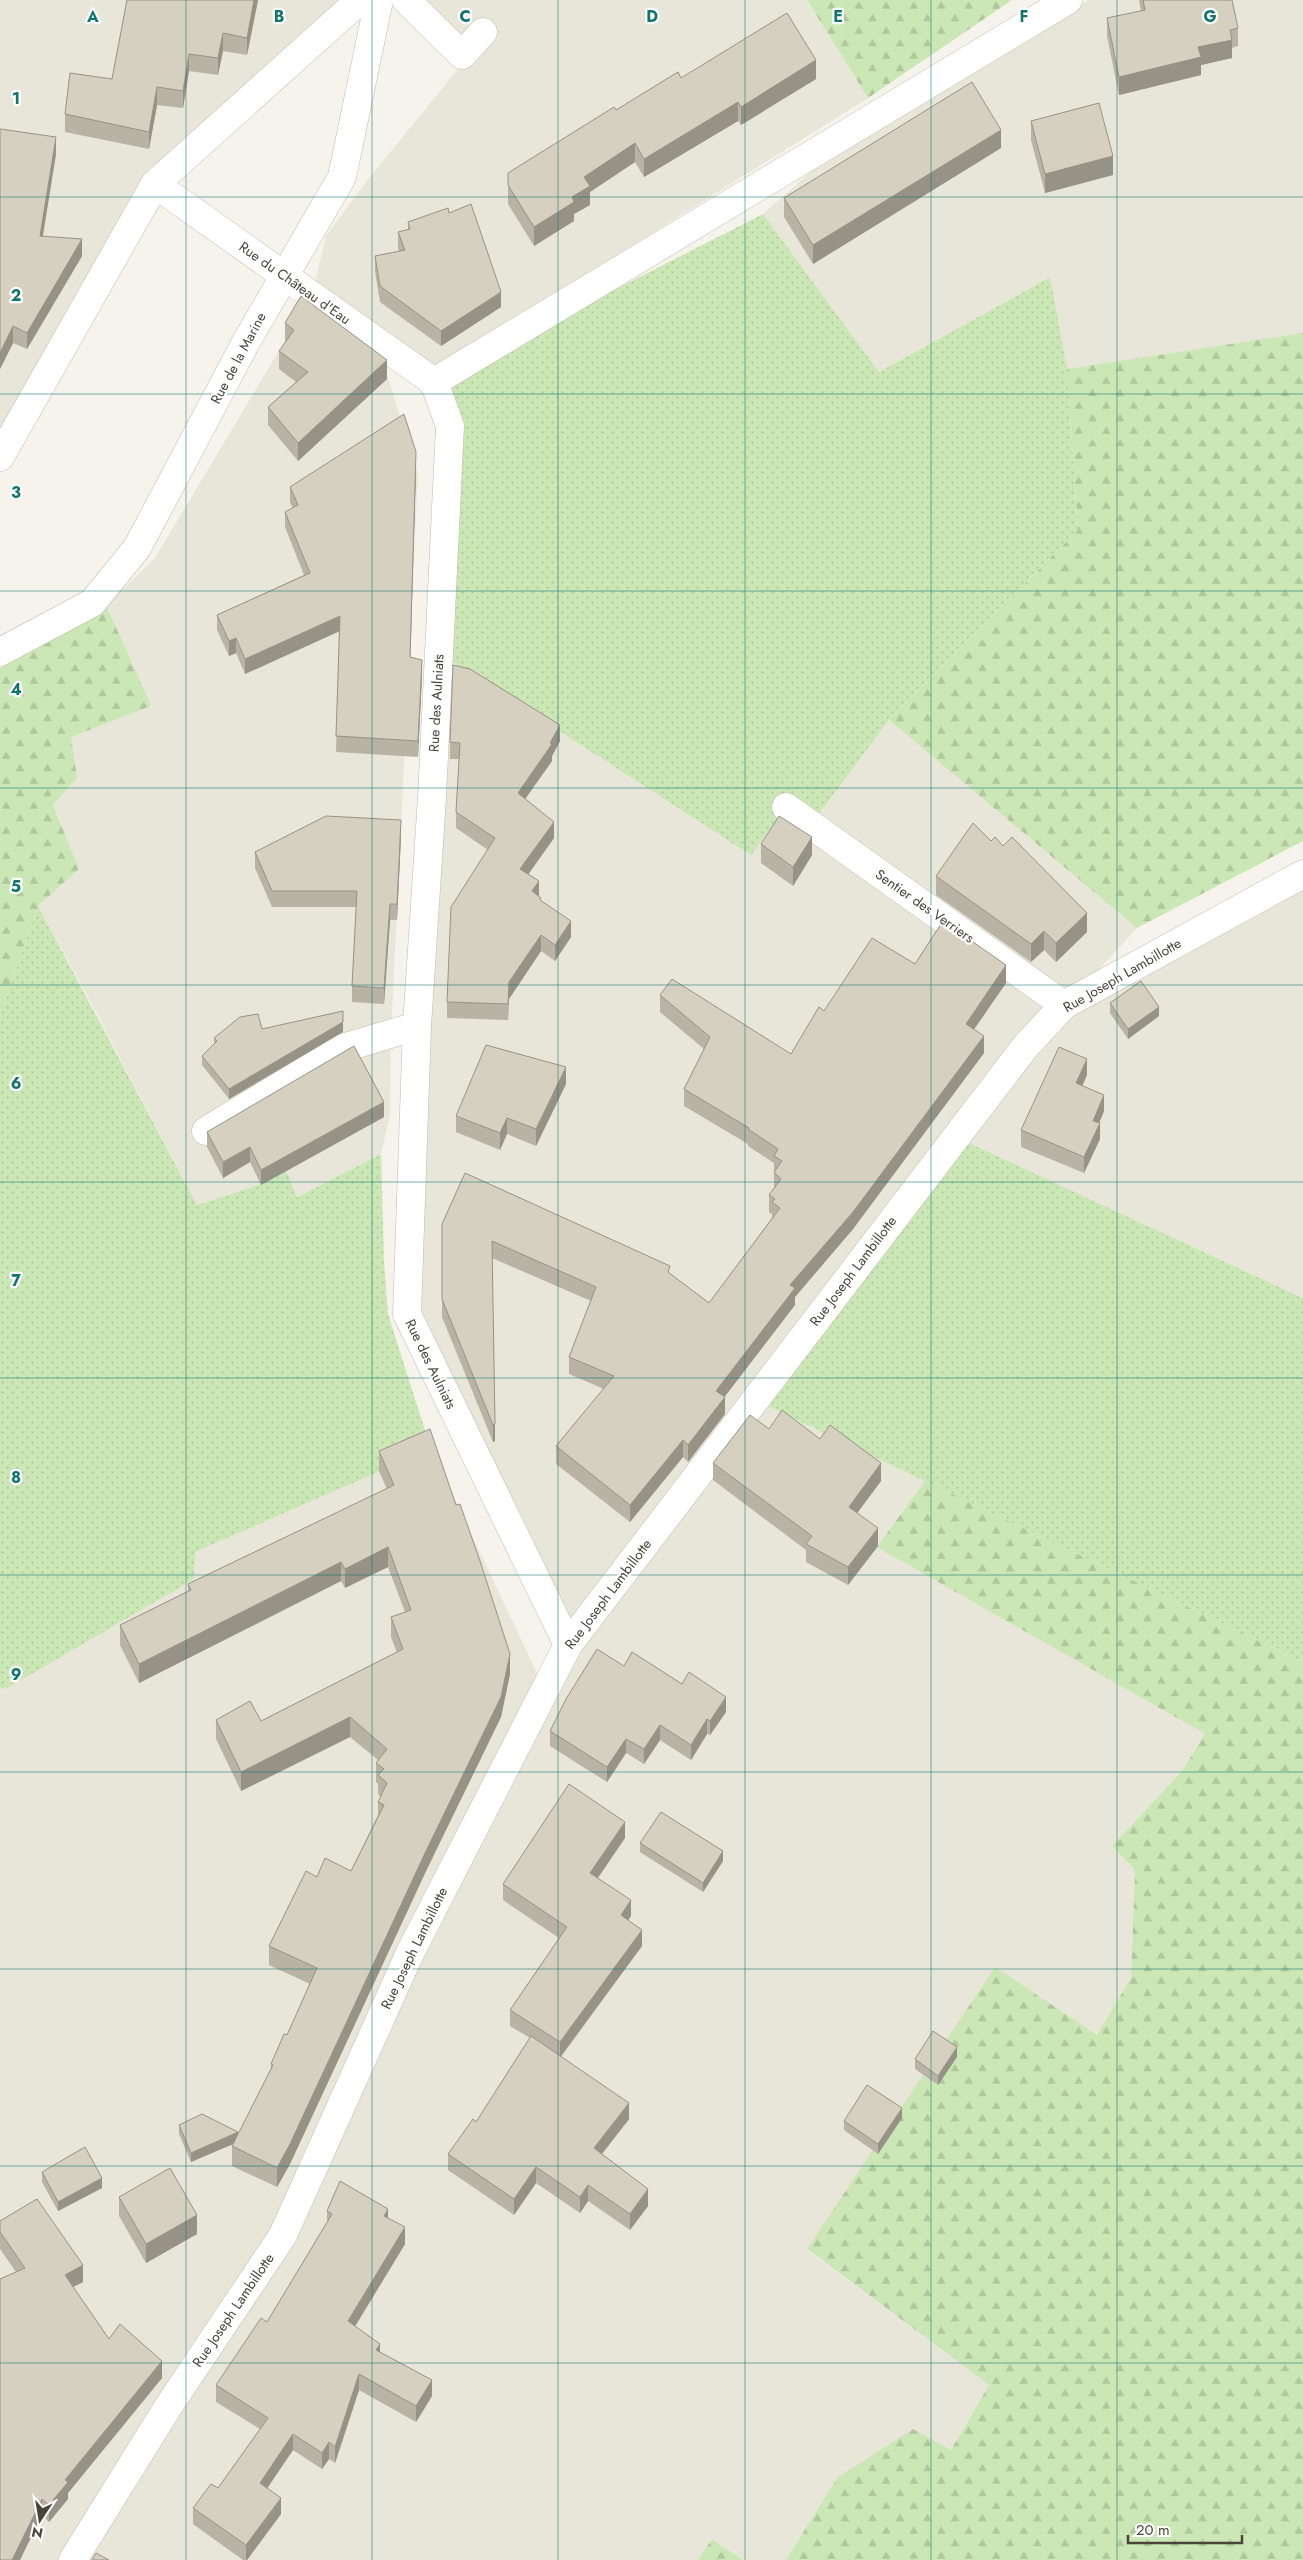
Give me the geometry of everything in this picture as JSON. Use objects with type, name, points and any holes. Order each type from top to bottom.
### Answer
[{"type":"street","points":[[0,457],[156,184],[360,0]]},
{"type":"street","name":"Rue de la Marine","points":[[0,652],[92,604],[137,548],[283,276],[342,177],[379,0]]},
{"type":"street","points":[[406,0],[462,55],[482,32]]},
{"type":"street","points":[[434,382],[1068,0]]},
{"type":"street","name":"Rue du Château d'Eau","points":[[156,184],[434,382]]},
{"type":"street","name":"Rue des Aulniats","points":[[434,382],[450,426],[432,797],[417,1026],[407,1314],[568,1645]]},
{"type":"street","name":"Sentier des Verriers","points":[[786,807],[1064,1005]]},
{"type":"street","name":"Rue Joseph Lambillotte","points":[[73,2560],[168,2407],[283,2235],[410,1953],[568,1645],[1024,1047],[1064,1005],[1303,874]]},
{"type":"street","points":[[206,1131],[343,1048],[417,1026]]},
{"type":"shaded area","points":[[0,0],[360,0],[155,184],[0,460]]},
{"type":"shaded area","points":[[405,0],[807,0],[868,98],[434,369],[312,296],[326,236],[366,182],[463,63]]},
{"type":"shaded area","points":[[1089,0],[1303,0],[1303,343],[1067,369],[1049,277],[879,372],[763,214],[867,122]]},
{"type":"shaded area","points":[[301,314],[388,378],[418,473],[391,1033],[390,1114],[381,1154],[296,1197],[286,1170],[261,1184],[197,1205],[38,906],[79,869],[53,805],[77,778],[70,737],[106,605],[155,558]]},
{"type":"shaded area","points":[[439,653],[786,807],[812,825],[889,720],[1137,928],[960,1120],[755,1400],[925,1481],[878,1547],[1205,1734],[1182,1771],[1112,1846],[1135,1870],[1131,1978],[1097,2036],[807,2250],[989,2385],[951,2450],[837,2478],[786,2560],[743,2560],[712,2539],[698,2560],[0,2560],[0,1689],[9,1687],[195,1552],[431,1449],[545,1690],[568,1646],[407,1314]]},
{"type":"shaded area","points":[[1303,874],[1303,1298],[956,1137],[1085,994]]},
{"type":"green space","points":[[807,0],[1012,0],[868,98]]},
{"type":"green space","points":[[763,214],[879,372],[1050,277],[1067,369],[1078,530],[889,720],[811,825],[786,807],[751,855],[439,653],[434,382]]},
{"type":"green space","points":[[1303,333],[1303,841],[1137,928],[889,720],[1078,530],[1067,369]]},
{"type":"green space","points":[[106,605],[151,706],[71,737],[77,778],[53,805],[79,869],[38,906],[0,1016],[0,668]]},
{"type":"green space","points":[[38,906],[197,1205],[261,1184],[286,1170],[297,1197],[381,1154],[384,1261],[388,1314],[431,1449],[195,1552],[194,1579],[9,1687],[0,1689],[0,1016]]},
{"type":"green space","points":[[956,1137],[1303,1298],[1303,1662],[755,1400]]},
{"type":"green space","points":[[925,1481],[1303,1662],[1303,2560],[786,2560],[837,2478],[913,2429],[951,2450],[989,2385],[807,2249],[995,1967],[1097,2035],[1131,1978],[1135,1870],[1112,1846],[1182,1771],[1205,1734],[877,1547]]},
{"type":"green space","points":[[712,2539],[743,2560],[698,2560]]},
{"type":"building","points":[[127,0],[254,0],[247,38],[223,33],[218,58],[189,54],[183,91],[157,87],[149,132],[65,114],[70,73],[112,79]]},
{"type":"building","points":[[1143,0],[1232,0],[1238,28],[1230,30],[1232,40],[1198,47],[1201,57],[1119,77],[1107,18],[1145,10]]},
{"type":"building","points":[[787,13],[816,60],[741,107],[738,102],[644,159],[635,143],[584,177],[590,186],[572,197],[574,202],[534,227],[508,185],[508,173],[614,107],[616,110],[678,72],[681,78]]},
{"type":"building","points":[[972,82],[1001,130],[813,245],[784,198]]},
{"type":"building","points":[[1099,103],[1113,156],[1045,174],[1031,121]]},
{"type":"building","points":[[0,129],[56,137],[40,236],[82,239],[27,333],[13,326],[0,353]]},
{"type":"building","points":[[471,204],[501,292],[441,331],[380,286],[375,256],[405,250],[398,232],[410,229],[408,222],[448,208],[449,213]]},
{"type":"building","points":[[301,296],[387,360],[298,443],[268,407],[308,372],[279,351],[294,330],[285,323]]},
{"type":"building","points":[[404,414],[416,452],[410,657],[422,660],[418,741],[336,736],[340,616],[245,659],[236,638],[229,641],[217,615],[310,573],[285,512],[298,505],[290,487]]},
{"type":"building","points":[[453,665],[470,669],[560,725],[550,743],[552,744],[518,793],[554,822],[520,869],[539,881],[532,891],[541,898],[540,900],[571,921],[555,945],[541,935],[509,982],[508,1004],[447,1002],[451,907],[495,838],[456,812],[460,743],[450,742]]},
{"type":"building","points":[[326,816],[401,820],[397,904],[390,904],[384,988],[352,986],[357,891],[272,891],[255,852]]},
{"type":"building","points":[[779,816],[812,837],[793,867],[761,844]]},
{"type":"building","points":[[973,823],[991,841],[995,837],[1003,846],[1012,837],[1087,913],[1056,943],[1044,931],[1031,944],[936,876]]},
{"type":"building","points":[[943,921],[1006,965],[966,1024],[984,1036],[853,1212],[790,1285],[795,1288],[716,1391],[725,1397],[688,1445],[683,1440],[630,1505],[556,1446],[614,1376],[569,1357],[596,1287],[492,1241],[495,1424],[493,1425],[442,1299],[442,1224],[465,1173],[670,1266],[668,1272],[709,1303],[780,1208],[772,1202],[775,1199],[769,1195],[781,1179],[774,1172],[782,1161],[774,1156],[778,1149],[749,1128],[684,1089],[710,1037],[660,995],[672,979],[791,1054],[819,1007],[824,1011],[872,938],[915,964]]},
{"type":"building","points":[[1141,981],[1159,1007],[1128,1029],[1110,1003]]},
{"type":"building","points":[[343,1011],[343,1022],[229,1089],[202,1056],[217,1041],[214,1038],[240,1017],[258,1014],[262,1029]]},
{"type":"building","points":[[486,1045],[566,1067],[536,1129],[507,1118],[500,1133],[456,1116]]},
{"type":"building","points":[[354,1046],[384,1102],[261,1170],[250,1147],[223,1162],[207,1132]]},
{"type":"building","points":[[1059,1047],[1087,1059],[1076,1083],[1104,1095],[1093,1121],[1100,1123],[1084,1157],[1021,1130]]},
{"type":"building","points":[[782,1410],[820,1439],[830,1425],[881,1463],[849,1507],[878,1528],[848,1567],[806,1544],[812,1536],[713,1463],[750,1415],[769,1429]]},
{"type":"building","points":[[430,1429],[456,1505],[460,1504],[510,1654],[501,1697],[426,1851],[290,2144],[277,2168],[232,2146],[273,2065],[271,2064],[284,2034],[287,2035],[317,1968],[269,1946],[306,1871],[317,1877],[325,1858],[351,1871],[384,1805],[378,1802],[387,1783],[378,1775],[384,1769],[376,1763],[387,1749],[350,1717],[241,1772],[216,1720],[250,1701],[261,1721],[403,1649],[391,1617],[411,1610],[388,1547],[345,1569],[341,1562],[139,1664],[120,1625],[191,1590],[188,1584],[394,1485],[379,1451]]},
{"type":"building","points":[[597,1649],[624,1666],[632,1652],[682,1684],[689,1672],[726,1697],[710,1721],[707,1719],[691,1745],[660,1725],[644,1749],[626,1739],[607,1767],[550,1731],[566,1699]]},
{"type":"building","points":[[569,1784],[625,1822],[590,1873],[631,1900],[621,1915],[642,1930],[560,2042],[510,2010],[567,1927],[503,1884]]},
{"type":"building","points":[[661,1812],[723,1851],[703,1883],[640,1843]]},
{"type":"building","points":[[933,2031],[957,2047],[938,2076],[915,2059]]},
{"type":"building","points":[[531,2036],[629,2103],[594,2148],[648,2189],[630,2214],[588,2185],[580,2197],[536,2167],[514,2199],[448,2154],[473,2119],[476,2122]]},
{"type":"building","points":[[867,2085],[902,2108],[878,2144],[844,2121]]},
{"type":"building","points":[[202,2114],[238,2132],[191,2153],[179,2125]]},
{"type":"building","points":[[85,2147],[102,2178],[58,2202],[42,2172]]},
{"type":"building","points":[[170,2168],[197,2215],[146,2244],[119,2197]]},
{"type":"building","points":[[340,2181],[388,2209],[384,2216],[405,2227],[348,2321],[380,2344],[376,2350],[432,2380],[416,2406],[359,2374],[335,2447],[329,2442],[322,2453],[293,2434],[260,2483],[281,2498],[246,2545],[193,2508],[211,2484],[218,2488],[268,2418],[216,2385],[261,2318],[267,2322],[332,2214],[327,2211]]},
{"type":"building","points":[[37,2199],[83,2265],[65,2275],[109,2339],[120,2324],[162,2361],[65,2480],[68,2482],[49,2505],[42,2499],[12,2560],[0,2560],[0,2279],[25,2268],[0,2232],[0,2221]]},
{"type":"building","points":[[96,2553],[109,2560],[92,2560]]}]
